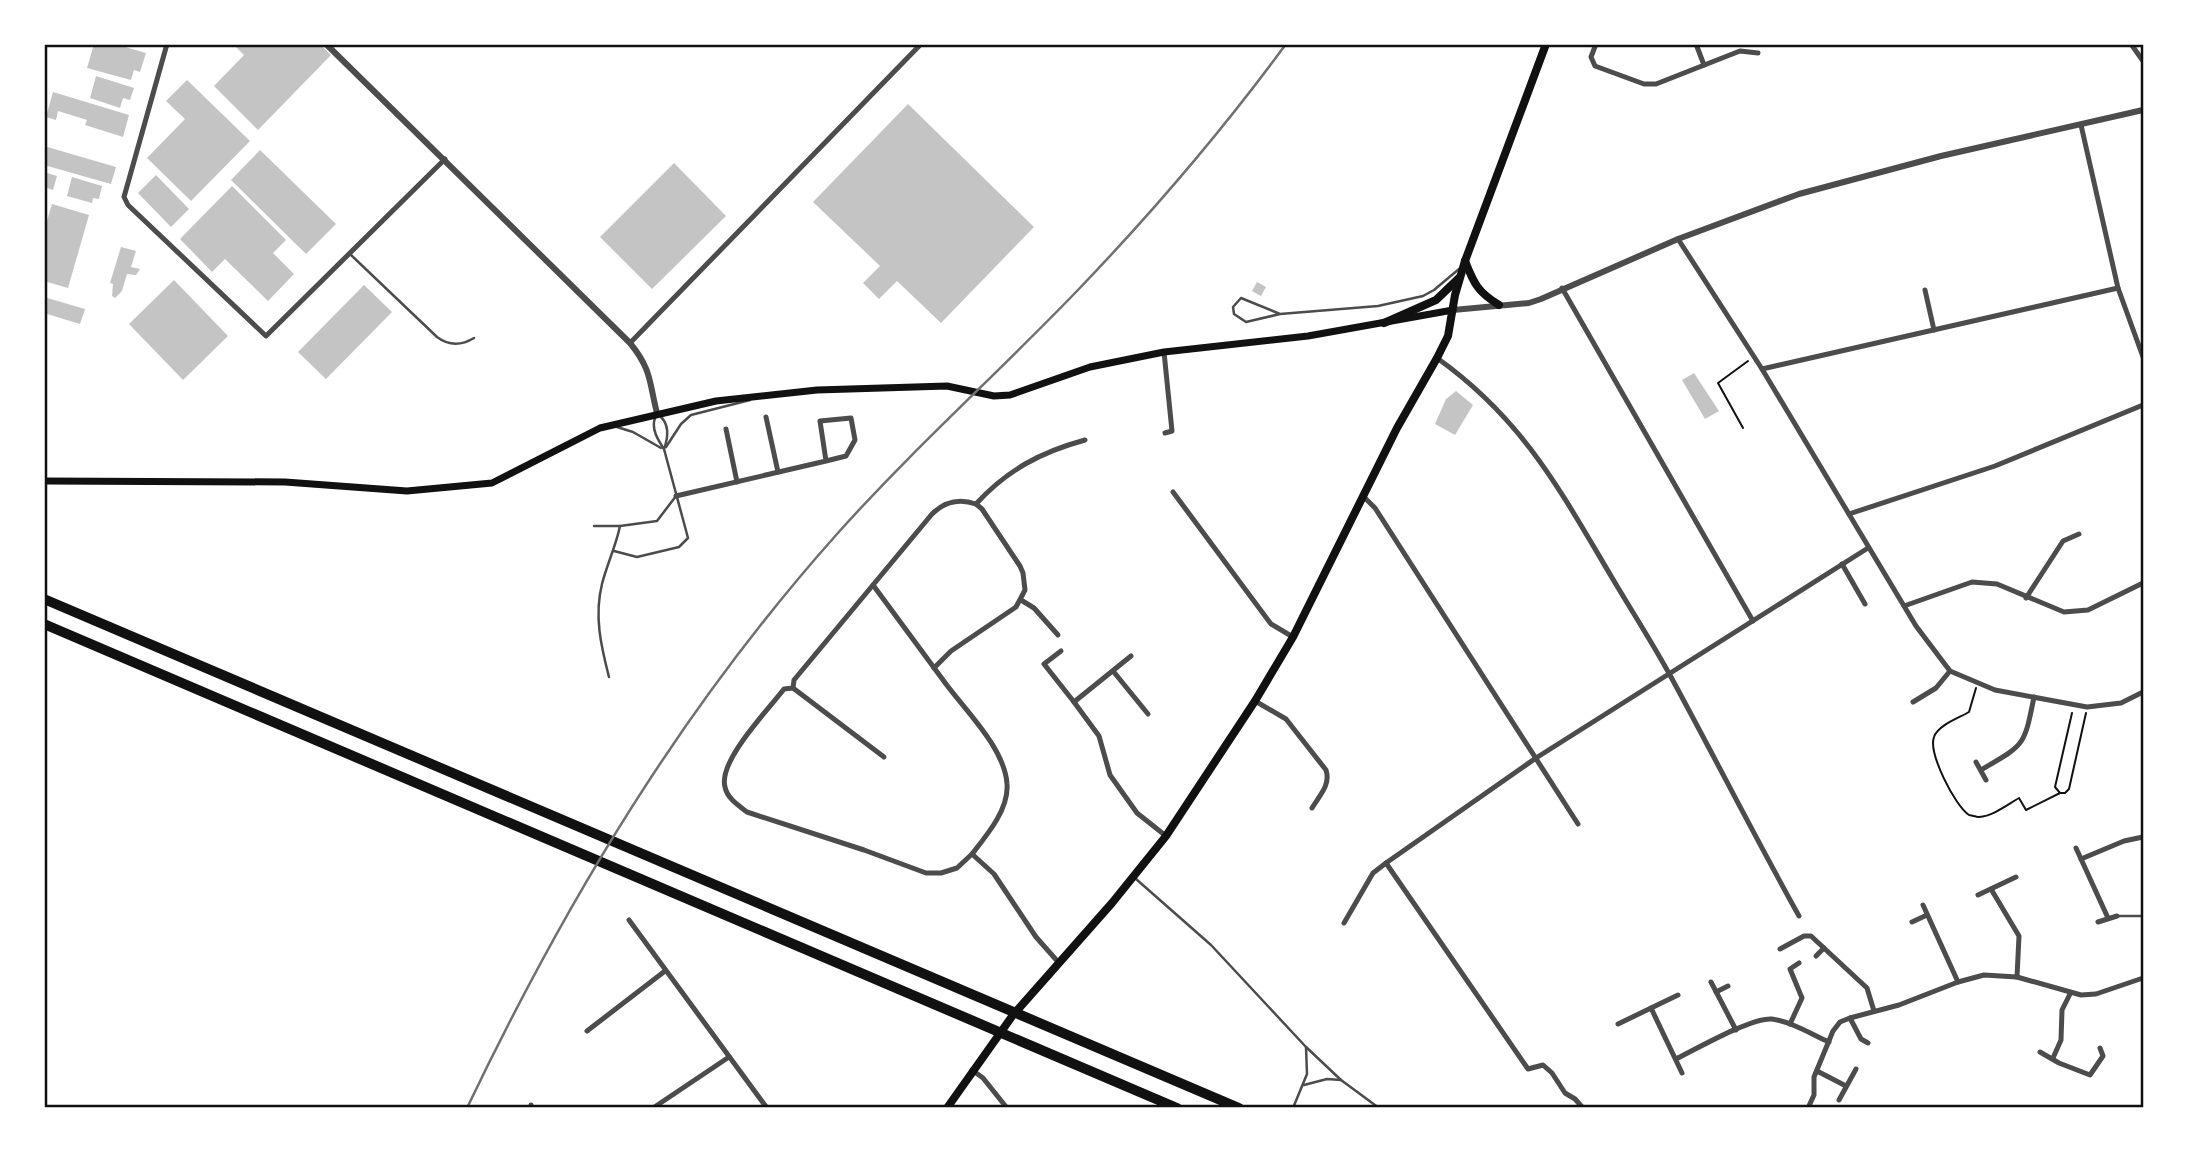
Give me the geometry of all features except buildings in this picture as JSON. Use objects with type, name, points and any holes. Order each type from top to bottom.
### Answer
[{"type":"highway","points":[[44,598],[1239,1108]]},
{"type":"highway","points":[[44,624],[389,774],[1177,1108]]},
{"type":"main road","points":[[947,1108],[978,1061],[1166,836],[1255,701],[1293,637],[1397,428],[1448,336],[1465,262],[1546,44]]},
{"type":"main road","points":[[1465,262],[1482,295],[1499,305]]},
{"type":"main road","points":[[1384,323],[1436,300],[1461,276]]},
{"type":"main road","points":[[44,481],[285,482],[407,491],[492,483],[600,428],[716,401],[817,390],[947,386],[994,396],[1010,395],[1090,367],[1164,352],[1308,336],[1453,310]]},
{"type":"street","points":[[167,44],[124,197],[128,205],[266,336],[445,159]]},
{"type":"street","points":[[326,44],[630,344],[643,360],[651,379],[657,413]]},
{"type":"street","points":[[630,344],[922,44]]},
{"type":"street","points":[[1596,44],[1591,57],[1595,66],[1644,84],[1656,84],[1740,51],[1758,54]]},
{"type":"street","points":[[1696,44],[1704,65]]},
{"type":"street","points":[[2131,44],[2143,61]]},
{"type":"street","points":[[2137,50],[2143,45]]},
{"type":"street","points":[[1453,310],[1529,303],[1678,239],[1799,194],[1941,156],[2143,110]]},
{"type":"street","points":[[2081,125],[2118,288],[2143,358]]},
{"type":"street","points":[[1678,239],[1755,357],[1904,606],[1950,671],[1995,690],[2087,707],[2121,703],[2143,692]]},
{"type":"street","points":[[1562,288],[1753,621]]},
{"type":"street","points":[[1762,369],[2118,288]]},
{"type":"street","points":[[1926,290],[1934,330]]},
{"type":"street","points":[[1164,352],[1172,431],[1165,433]]},
{"type":"street","points":[[1437,358],[1485,395],[1553,479],[1670,675],[1799,916]]},
{"type":"street","points":[[1849,514],[1995,466],[2143,404]]},
{"type":"street","points":[[766,417],[778,472]]},
{"type":"street","points":[[676,496],[737,482],[826,461],[846,456],[855,440],[851,418],[820,421],[826,461]]},
{"type":"street","points":[[726,429],[737,482]]},
{"type":"street","points":[[976,504],[1006,474],[1022,464],[1061,446],[1085,440]]},
{"type":"street","points":[[1172,492],[1270,624],[1293,637]]},
{"type":"street","points":[[1363,496],[1375,508],[1578,824]]},
{"type":"street","points":[[793,688],[794,680],[941,505],[955,500],[976,504],[982,509],[1023,573],[1025,590],[1016,607],[951,651],[934,668]]},
{"type":"street","points":[[2026,598],[2063,541],[2079,534]]},
{"type":"street","points":[[1344,923],[1373,873],[1386,863],[1536,758],[1868,548]]},
{"type":"street","points":[[1842,564],[1866,604]]},
{"type":"street","points":[[1904,606],[1972,582],[1997,584],[2064,612],[2088,610],[2143,583]]},
{"type":"street","points":[[873,585],[985,733],[1001,762],[1007,782],[1006,797],[989,832],[957,868],[941,873],[926,873],[747,811],[732,800],[725,789],[724,779],[730,759],[784,689],[793,688],[884,757]]},
{"type":"street","points":[[1021,600],[1034,608],[1058,635]]},
{"type":"street","points":[[1061,651],[1044,664],[1099,736],[1105,762],[1118,786],[1138,813],[1166,836]]},
{"type":"street","points":[[1074,702],[1131,656]]},
{"type":"street","points":[[1113,671],[1148,714]]},
{"type":"street","points":[[1913,702],[1936,688],[1950,671]]},
{"type":"street","points":[[1981,770],[2017,748],[2023,741],[2034,697]]},
{"type":"street","points":[[1255,701],[1286,719],[1326,770],[1329,779],[1327,785],[1312,808]]},
{"type":"street","points":[[1976,762],[1986,780]]},
{"type":"street","points":[[2081,859],[2124,841],[2143,837]]},
{"type":"street","points":[[2076,848],[2108,918]]},
{"type":"street","points":[[972,854],[994,874],[1036,937],[1059,962]]},
{"type":"street","points":[[1386,863],[1528,1069],[1544,1065],[1559,1087],[1583,1108]]},
{"type":"street","points":[[1978,895],[2016,877]]},
{"type":"street","points":[[1992,889],[2019,936],[2017,977]]},
{"type":"street","points":[[1923,905],[1958,982]]},
{"type":"street","points":[[1912,922],[1927,915]]},
{"type":"street","points":[[2098,922],[2117,916]]},
{"type":"street","points":[[629,920],[767,1108]]},
{"type":"street","points":[[1780,949],[1804,936],[1811,936],[1867,989],[1874,1011]]},
{"type":"street","points":[[1816,956],[1824,948]]},
{"type":"street","points":[[1790,1024],[1802,998],[1790,968],[1799,963]]},
{"type":"street","points":[[587,1031],[665,971]]},
{"type":"street","points":[[1808,1108],[1814,1094],[1814,1077],[1829,1042],[1840,1022],[1850,1018],[1899,1005],[1984,975],[2017,977],[2070,994],[2096,994],[2143,978]]},
{"type":"street","points":[[1711,982],[1735,1030]]},
{"type":"street","points":[[1716,992],[1728,986]]},
{"type":"street","points":[[2053,1058],[2061,1040],[2062,1010],[2070,994]]},
{"type":"street","points":[[1618,1024],[1678,995]]},
{"type":"street","points":[[1651,1008],[1682,1073]]},
{"type":"street","points":[[1850,1018],[1861,1040],[1868,1042]]},
{"type":"street","points":[[1676,1059],[1735,1030],[1770,1019],[1790,1024],[1829,1042]]},
{"type":"street","points":[[2040,1052],[2090,1075],[2102,1056],[2100,1048]]},
{"type":"street","points":[[653,1108],[729,1057]]},
{"type":"street","points":[[1839,1100],[1856,1069]]},
{"type":"street","points":[[972,1070],[983,1078],[1007,1108]]},
{"type":"street","points":[[1817,1071],[1848,1084],[1858,1085]]},
{"type":"lane","points":[[349,253],[437,337],[446,343],[456,344],[466,343],[474,338]]},
{"type":"lane","points":[[1280,314],[1241,298],[1233,307],[1234,314],[1246,322],[1280,314],[1378,306],[1423,296],[1434,290],[1465,262]]},
{"type":"lane","points":[[664,449],[681,424],[691,415],[772,395]]},
{"type":"lane","points":[[614,551],[637,557],[670,550],[686,542],[688,538],[664,449],[657,438],[653,423],[657,413],[665,421],[668,436],[664,449]]},
{"type":"lane","points":[[610,425],[633,432],[664,449]]},
{"type":"lane","points":[[594,526],[657,521],[676,496]]},
{"type":"lane","points":[[609,677],[598,621],[601,587],[620,526]]},
{"type":"lane","points":[[1134,877],[1211,945],[1306,1047],[1341,1080],[1379,1108]]},
{"type":"lane","points":[[2117,916],[2143,916]]},
{"type":"lane","points":[[1293,1108],[1304,1085],[1308,1065],[1306,1047]]},
{"type":"lane","points":[[1304,1085],[1327,1079],[1341,1080]]},
{"type":"path","points":[[1743,428],[1717,383],[1755,357]]},
{"type":"path","points":[[2074,705],[2055,787],[2060,793],[2069,789],[2087,707]]},
{"type":"railway","points":[[467,1108],[505,1030],[587,880],[678,737],[728,668],[837,534],[1131,233],[1211,140],[1286,44]]}]
